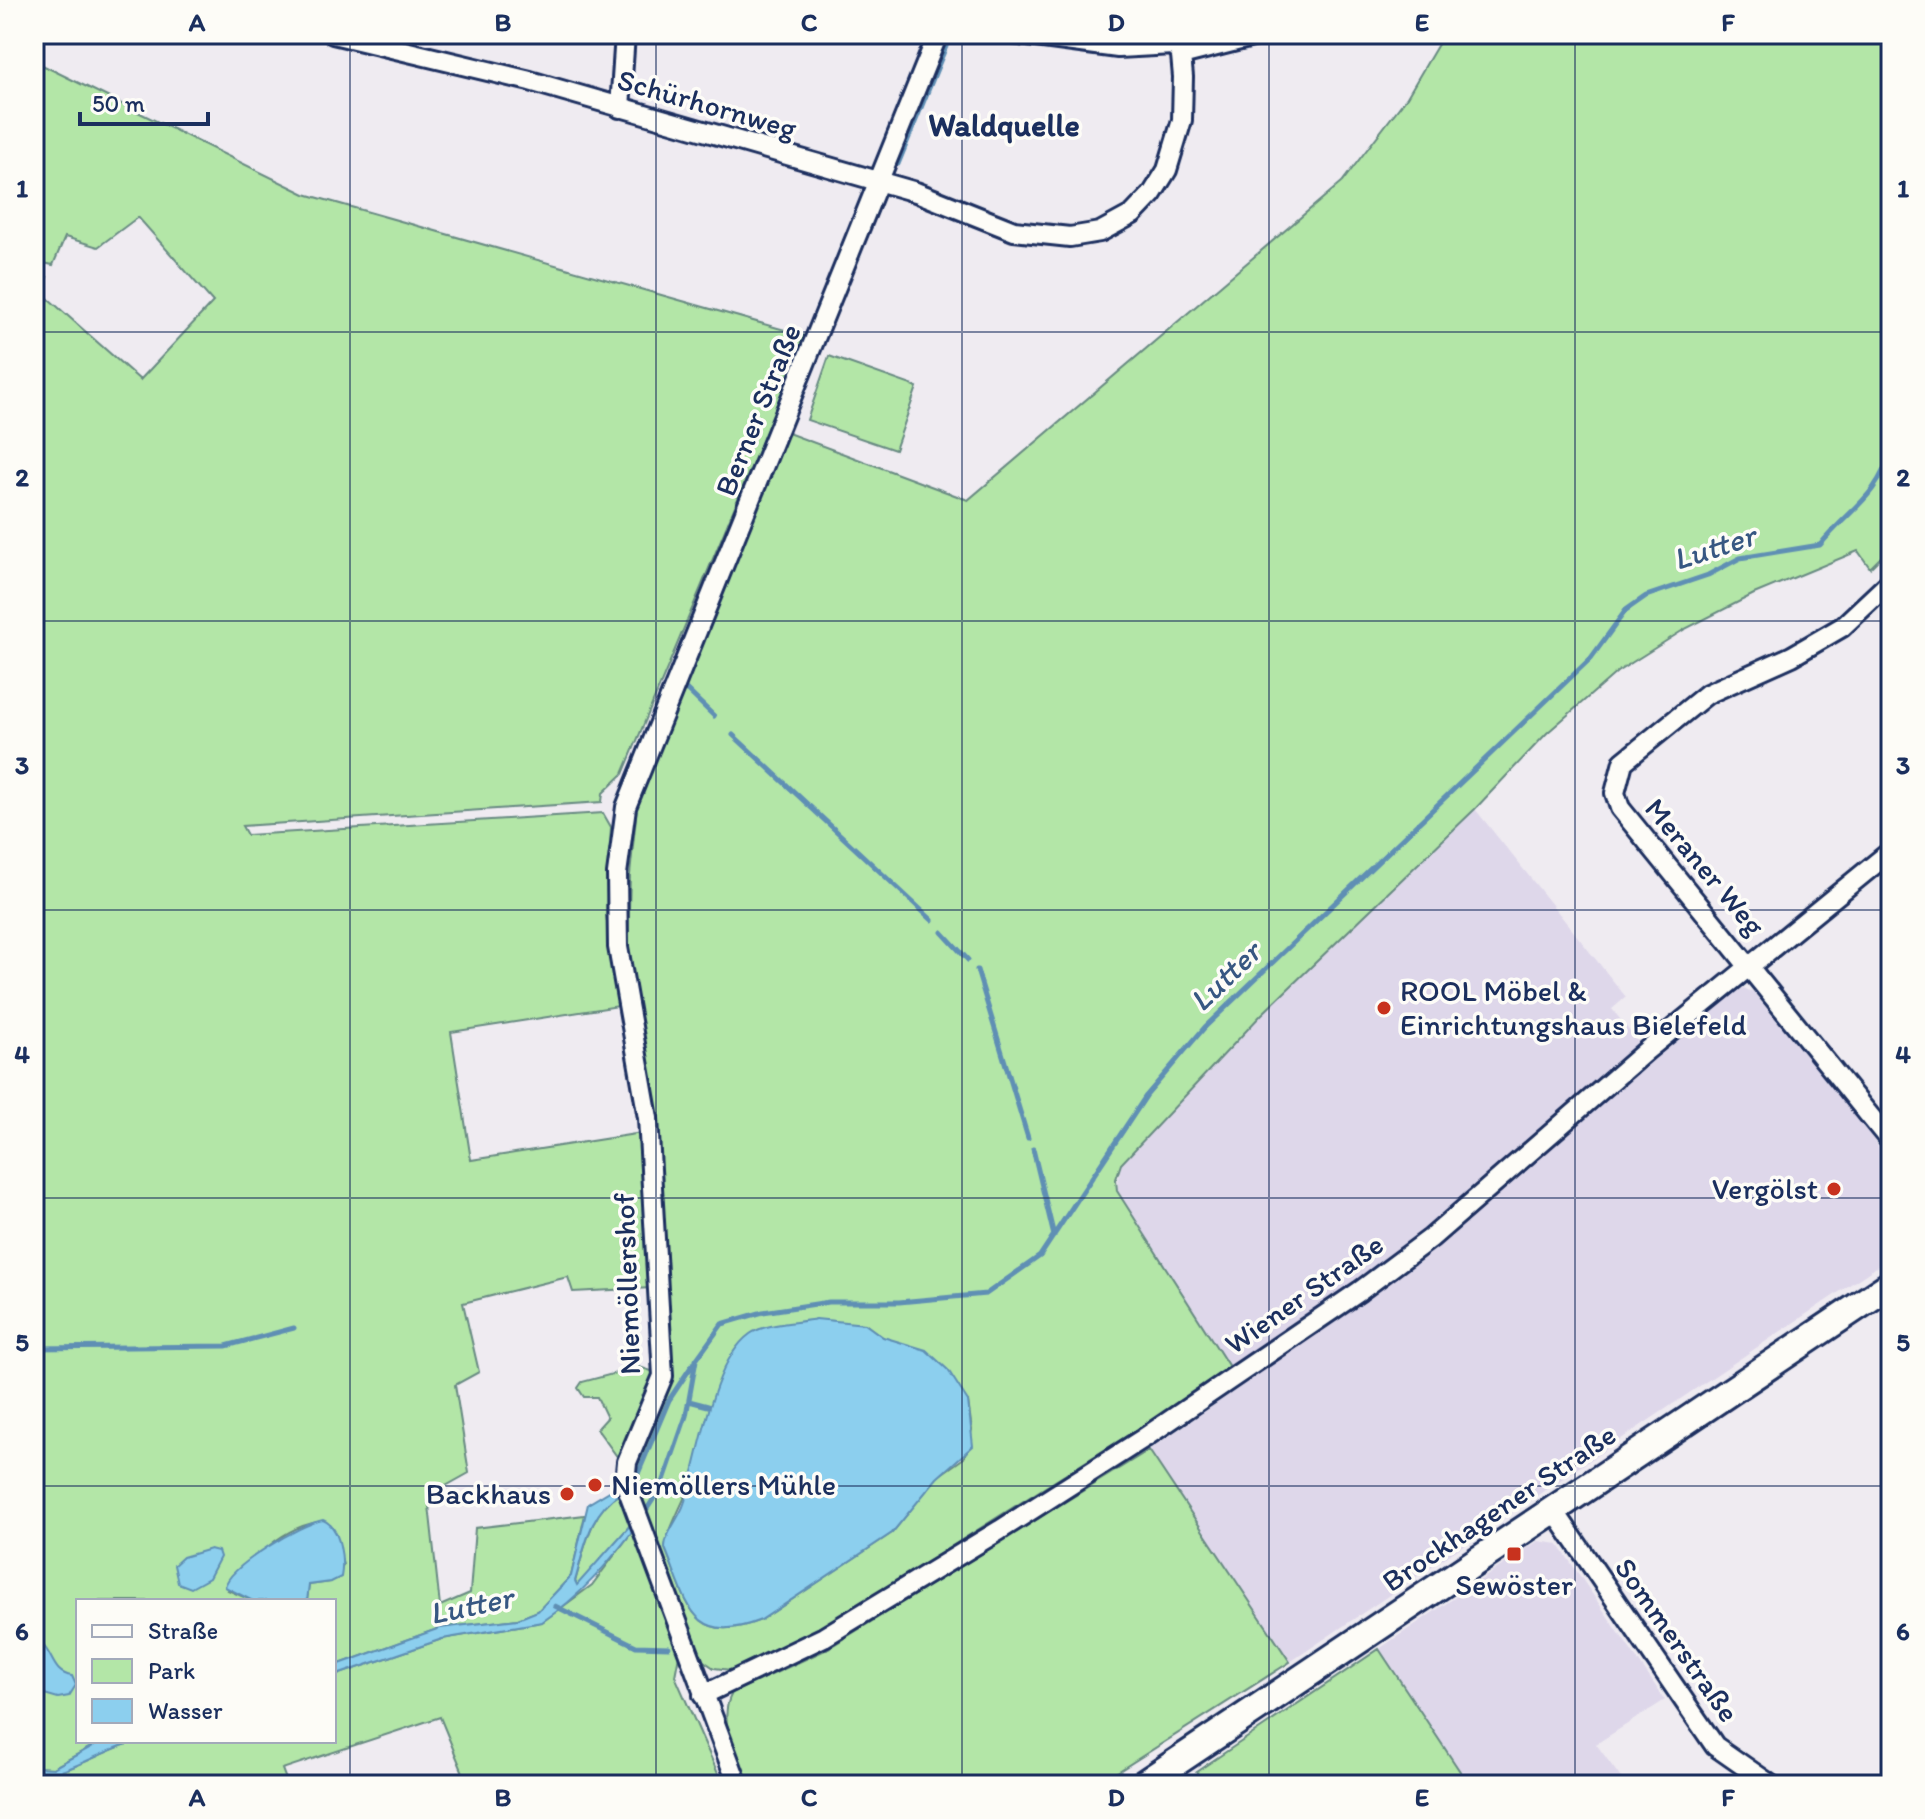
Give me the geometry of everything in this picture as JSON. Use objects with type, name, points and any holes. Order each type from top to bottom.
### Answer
[{"type":"main road","name":"Brockhagener Straße","points":[[1142,1785],[1891,1284]]},
{"type":"street","name":"Schürhornweg","points":[[333,34],[530,81],[878,184],[916,192],[1014,231],[1070,237],[1100,232],[1133,214],[1152,194],[1167,170],[1182,120],[1175,45]]},
{"type":"street","points":[[620,108],[625,34]]},
{"type":"street","name":"Berner Straße","points":[[626,807],[938,34]]},
{"type":"street","points":[[1013,34],[1118,48],[1175,45],[1264,34]]},
{"type":"street","name":"Meraner Weg","points":[[1891,581],[1842,627],[1792,656],[1707,694],[1623,762],[1615,793],[1620,808],[1750,964],[1891,1142]]},
{"type":"street","name":"Niemöllershof","points":[[626,807],[617,874],[618,947],[648,1118],[663,1376],[627,1462],[625,1482],[738,1785]]},
{"type":"street","name":"Wiener Straße","points":[[703,1695],[824,1637],[986,1538],[1144,1438],[1360,1291],[1431,1238],[1750,964],[1887,861]]},
{"type":"street","name":"Sommerstraße","points":[[1553,1509],[1715,1746],[1771,1785]]},
{"type":"shaded area","points":[[1475,809],[1626,997],[1612,1009],[1640,1044],[1429,1231],[1231,1370],[1117,1191],[1121,1164],[1261,1015]]},
{"type":"shaded area","points":[[1744,988],[1755,994],[1868,1132],[1891,1166],[1891,1257],[1290,1662],[1149,1450],[1364,1300],[1431,1249],[1733,992]]},
{"type":"shaded area","points":[[1538,1541],[1558,1544],[1665,1700],[1596,1744],[1626,1785],[1469,1785],[1379,1649]]},
{"type":"green space","points":[[1444,34],[1891,34],[1891,547],[1870,568],[1858,551],[1754,594],[1685,629],[1617,672],[1547,733],[1475,809],[1261,1015],[1121,1164],[1116,1179],[1117,1191],[1231,1370],[819,1630],[731,1670],[714,1668],[698,1657],[630,1476],[669,1383],[658,1117],[628,946],[630,875],[638,797],[788,433],[968,500],[1342,182],[1407,97]],"holes":[[[865,1324],[968,1401],[972,1430],[964,1458],[937,1477],[892,1533],[761,1620],[738,1627],[720,1628],[706,1624],[695,1615],[665,1548],[692,1479]]]},
{"type":"green space","points":[[34,61],[305,194],[806,336],[623,774],[603,793],[602,802],[242,826],[247,835],[603,813],[611,827],[606,915],[619,1006],[451,1032],[471,1160],[642,1133],[652,1288],[573,1292],[568,1277],[463,1303],[479,1372],[455,1385],[469,1473],[428,1496],[440,1606],[470,1593],[475,1528],[585,1515],[571,1576],[538,1611],[518,1619],[440,1628],[336,1665],[336,1599],[307,1599],[309,1585],[331,1582],[343,1565],[334,1531],[323,1521],[308,1524],[281,1537],[247,1567],[228,1590],[248,1599],[76,1599],[76,1743],[98,1743],[53,1768],[34,1767],[34,275],[47,277],[41,292],[140,380],[213,302],[138,217],[98,247],[65,237],[53,265],[34,261]]},
{"type":"green space","points":[[829,356],[917,387],[895,450],[807,420]]},
{"type":"green space","points":[[639,1367],[658,1373],[621,1462],[597,1429],[607,1418],[597,1397],[584,1397],[578,1388],[582,1382]]},
{"type":"green space","points":[[1149,1450],[1290,1662],[1097,1785],[749,1785],[727,1727],[726,1716],[732,1693],[825,1650]]},
{"type":"green space","points":[[621,1493],[633,1522],[578,1586],[575,1582],[595,1521],[610,1501]]},
{"type":"green space","points":[[635,1528],[679,1655],[675,1676],[723,1785],[468,1785],[440,1717],[282,1769],[288,1785],[34,1785],[34,1775],[73,1767],[130,1743],[336,1743],[336,1675],[442,1639],[542,1622],[592,1585]]},
{"type":"green space","points":[[1379,1649],[1469,1785],[1205,1785],[1196,1772]]},
{"type":"water","points":[[816,1319],[865,1324],[883,1337],[926,1350],[948,1370],[968,1401],[973,1446],[937,1478],[892,1533],[761,1620],[738,1627],[720,1628],[706,1624],[695,1615],[687,1602],[665,1548],[667,1537],[684,1504],[716,1389],[736,1348],[750,1334],[773,1325]]},
{"type":"water","points":[[618,1486],[621,1493],[602,1510],[590,1531],[575,1581],[577,1585],[633,1522],[635,1528],[593,1579],[542,1622],[442,1639],[336,1675],[336,1665],[440,1628],[518,1619],[538,1611],[571,1576],[588,1504]]},
{"type":"water","points":[[323,1520],[334,1530],[341,1554],[341,1577],[331,1582],[309,1585],[307,1599],[249,1599],[225,1587],[239,1568],[267,1547]]},
{"type":"water","points":[[210,1549],[218,1551],[220,1557],[209,1578],[191,1588],[178,1583],[174,1565],[183,1557]]},
{"type":"water","points":[[41,1643],[57,1667],[72,1676],[76,1685],[69,1696],[58,1698],[34,1691],[34,1644]]},
{"type":"water","points":[[98,1743],[130,1743],[73,1767],[34,1775],[34,1767],[53,1768]]},
{"type":"waterway","points":[[898,164],[951,34]]},
{"type":"waterway","points":[[785,389],[816,313]]},
{"type":"waterway","name":"Lutter","points":[[645,1512],[662,1486],[686,1416],[696,1360],[722,1324],[763,1312],[829,1302],[899,1302],[986,1294],[1040,1256],[1146,1096],[1205,1027],[1591,658],[1626,610],[1646,596],[1708,575],[1740,558],[1820,545],[1870,492],[1891,450]]},
{"type":"waterway","points":[[686,689],[714,716]]},
{"type":"waterway","points":[[733,735],[932,920]]},
{"type":"waterway","points":[[942,932],[968,960]]},
{"type":"waterway","points":[[977,970],[1028,1138]]},
{"type":"waterway","points":[[1033,1149],[1054,1236]]},
{"type":"waterway","points":[[34,1348],[226,1346],[294,1328]]},
{"type":"waterway","points":[[637,1476],[669,1400],[693,1364]]},
{"type":"waterway","points":[[689,1401],[708,1406]]},
{"type":"waterway","points":[[555,1606],[636,1646],[669,1647]]},
{"type":"place","name":"ROOL Möbel & Einrichtungshaus Bielefeld","points":[[1384,1008]]},
{"type":"place","name":"Vergölst","points":[[1834,1189]]},
{"type":"place","name":"Niemöllers Mühle","points":[[595,1485]]},
{"type":"place","name":"Backhaus","points":[[567,1494]]},
{"type":"place","name":"Sewöster","points":[[1514,1554]]},
{"type":"district","name":"Waldquelle","points":[[1004,125]]}]
